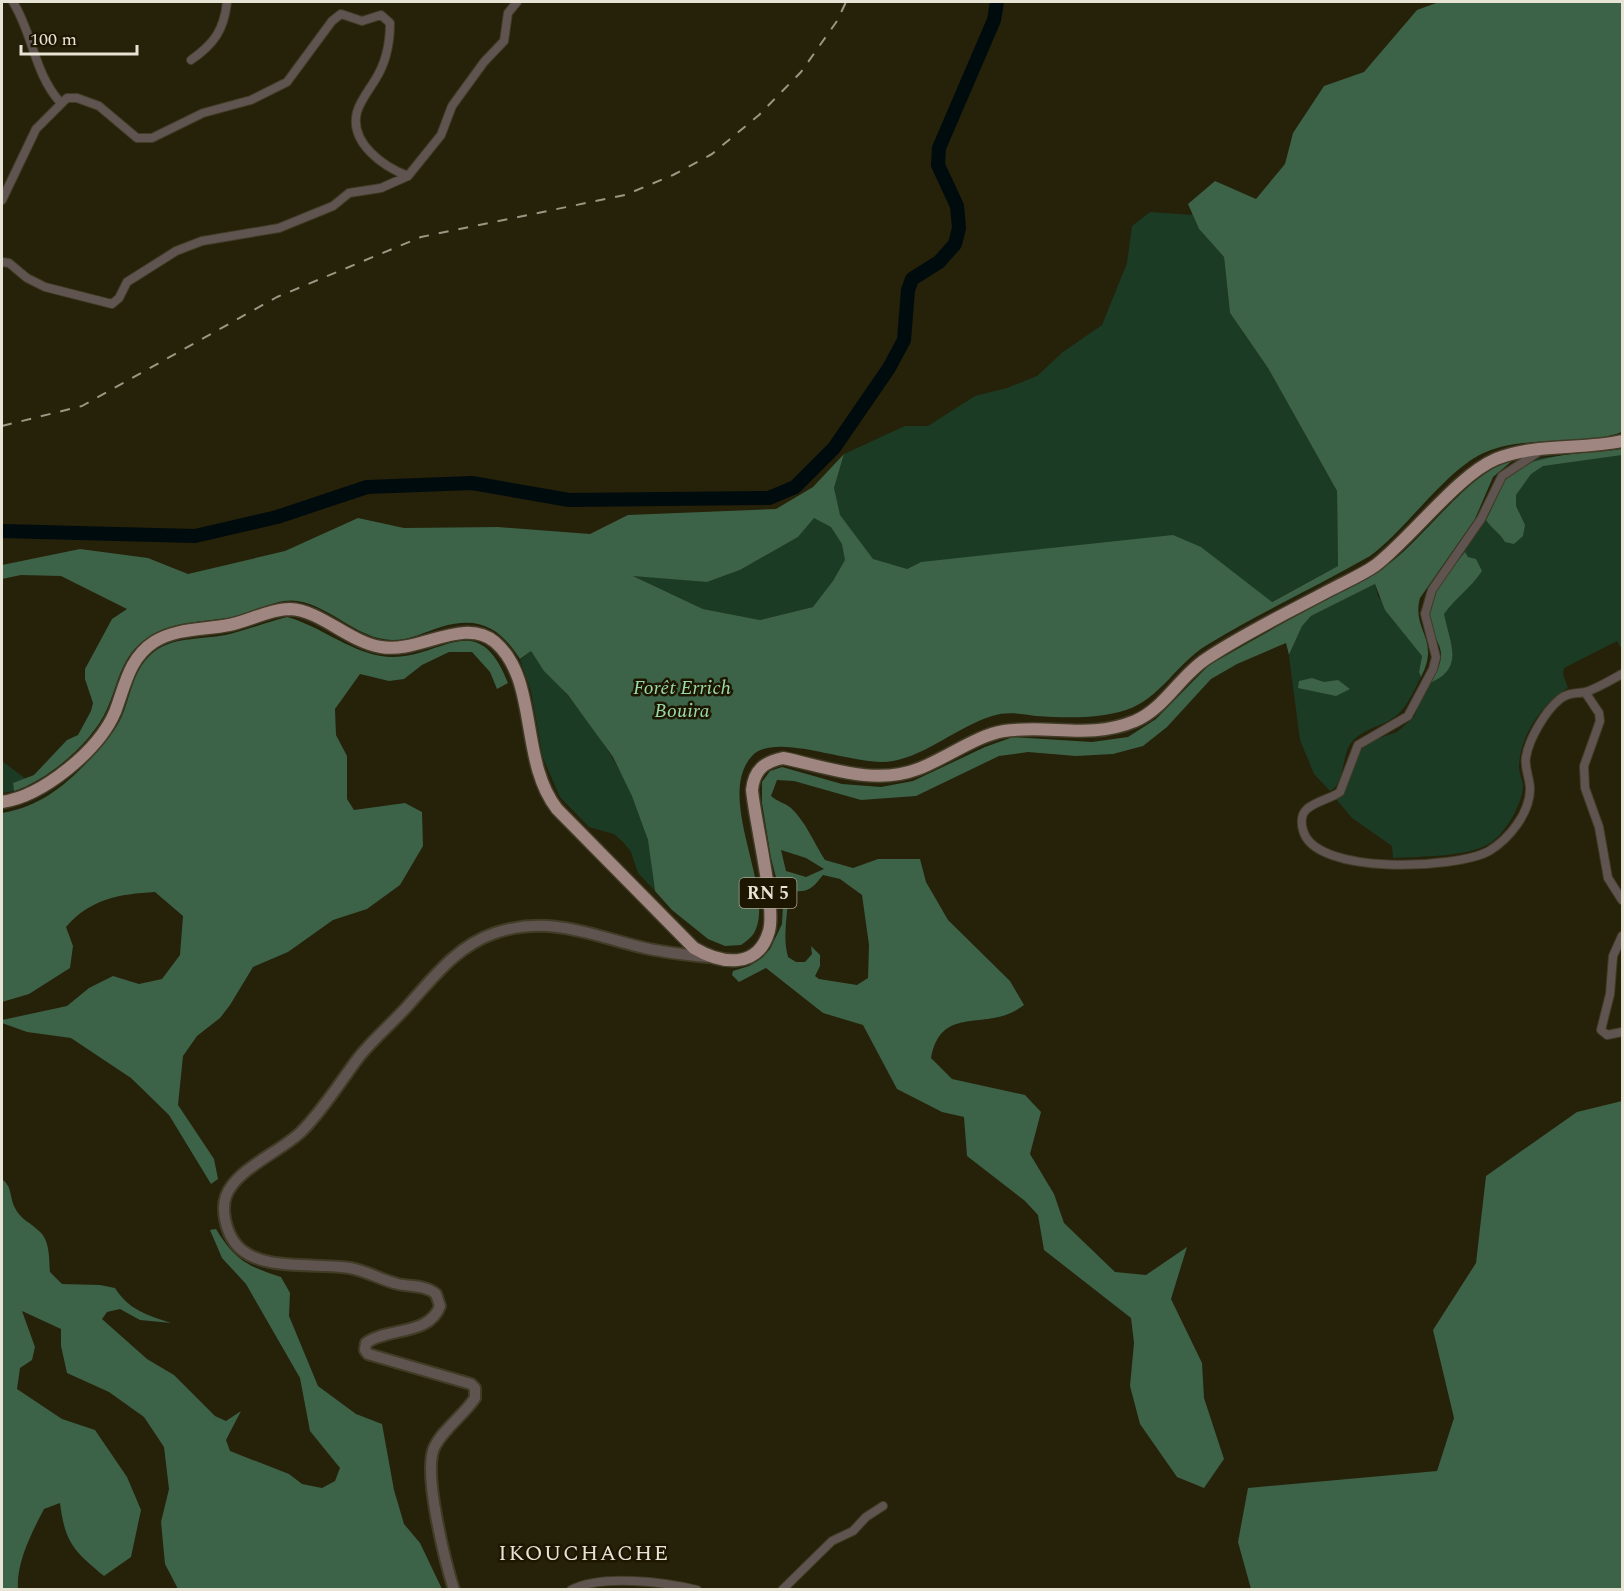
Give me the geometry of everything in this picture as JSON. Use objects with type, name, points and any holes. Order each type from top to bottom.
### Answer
[{"type":"main road","name":"RN 5","points":[[2,802],[32,794],[91,747],[105,730],[115,712],[139,654],[166,635],[229,625],[289,609],[304,612],[357,640],[381,647],[402,649],[453,633],[478,634],[494,641],[503,651],[517,675],[529,723],[532,754],[546,795],[569,823],[679,935],[710,957],[725,961],[742,960],[761,946],[769,931],[771,911],[752,790],[753,778],[761,766],[771,760],[783,758],[869,777],[890,776],[916,770],[1001,731],[1018,729],[1096,732],[1139,720],[1157,707],[1203,661],[1373,567],[1403,542],[1480,468],[1496,459],[1522,452],[1623,441]]},
{"type":"street","points":[[13,2],[27,27],[44,81],[60,102]]},
{"type":"street","points":[[191,60],[208,48],[217,37],[224,24],[227,2]]},
{"type":"street","points":[[2,262],[9,263],[27,278],[45,287],[112,304],[119,298],[127,282],[176,251],[202,242],[279,228],[333,206],[349,193],[381,189],[408,176],[441,135],[453,106],[484,62],[504,41],[506,19],[517,2]]},
{"type":"street","points":[[2,200],[36,129],[60,102],[67,98],[90,102],[107,112],[136,138],[152,138],[203,113],[251,100],[287,82],[337,16],[345,15],[362,21],[381,15],[390,23],[389,49],[377,77],[361,102],[356,120],[363,141],[375,158],[384,165],[408,176]]},
{"type":"street","points":[[1542,450],[1502,476],[1481,519],[1432,590],[1425,614],[1436,657],[1433,669],[1408,716],[1358,745],[1340,792],[1308,808],[1302,817],[1304,835],[1320,851],[1347,861],[1383,866],[1462,860],[1487,852],[1502,841],[1518,822],[1528,801],[1530,788],[1525,759],[1542,723],[1561,699],[1573,692],[1585,692],[1623,674]]},
{"type":"street","points":[[1585,692],[1599,713],[1600,721],[1584,766],[1585,788],[1599,827],[1608,878],[1623,900]]},
{"type":"street","points":[[454,1590],[443,1550],[432,1482],[433,1455],[441,1439],[476,1398],[475,1388],[471,1384],[368,1354],[365,1350],[366,1343],[375,1337],[423,1325],[434,1318],[440,1306],[436,1294],[425,1288],[395,1283],[354,1269],[260,1262],[245,1254],[234,1243],[224,1214],[226,1197],[233,1184],[244,1173],[299,1134],[339,1087],[360,1056],[441,968],[477,939],[520,927],[545,926],[593,932],[652,950],[710,957]]},
{"type":"street","points":[[1623,936],[1613,956],[1610,994],[1601,1030],[1607,1035],[1623,1032]]},
{"type":"street","points":[[782,1590],[832,1541],[853,1531],[883,1506]]},
{"type":"street","points":[[571,1590],[592,1584],[637,1580],[669,1583],[697,1590]]},
{"type":"green space","name":"Forêt Errich Bouira","points":[[1439,2],[1622,2],[1622,432],[1589,439],[1519,444],[1486,452],[1457,471],[1384,545],[1370,556],[1207,645],[1186,661],[1149,698],[1126,710],[1082,717],[998,714],[979,721],[919,753],[893,761],[859,760],[797,748],[763,749],[752,756],[742,774],[740,796],[742,820],[758,894],[759,915],[754,933],[741,945],[725,946],[708,939],[672,910],[655,891],[648,840],[632,796],[613,757],[568,695],[544,671],[531,651],[520,659],[496,632],[477,624],[454,624],[412,637],[393,640],[364,633],[311,605],[298,601],[284,601],[233,617],[166,628],[142,642],[129,657],[100,722],[80,747],[68,759],[40,779],[14,791],[13,783],[34,775],[67,740],[78,735],[93,703],[85,679],[85,669],[112,619],[127,609],[61,576],[21,575],[2,579],[2,565],[80,549],[148,558],[188,574],[285,551],[358,518],[404,528],[498,527],[590,534],[628,515],[776,509],[813,487],[844,454],[834,488],[840,515],[873,559],[907,569],[921,562],[1173,535],[1201,547],[1272,602],[1338,566],[1337,491],[1268,368],[1230,313],[1224,257],[1199,229],[1188,204],[1215,181],[1256,199],[1285,164],[1293,133],[1324,86],[1364,72],[1417,10]],"holes":[[[814,518],[831,527],[842,544],[845,560],[833,581],[813,607],[760,620],[703,609],[633,576],[707,582],[740,570],[798,537]]]},
{"type":"green space","points":[[1150,212],[1193,215],[1199,229],[1224,257],[1230,313],[1268,368],[1337,491],[1338,566],[1271,602],[921,562],[845,599],[760,620],[703,609],[631,575],[707,582],[740,570],[798,537],[832,495],[844,454],[905,426],[928,426],[975,396],[1007,388],[1037,376],[1063,352],[1102,325],[1127,263],[1132,226]]},
{"type":"green space","points":[[1622,449],[1622,650],[1617,641],[1564,668],[1563,674],[1568,688],[1542,711],[1528,733],[1520,756],[1519,769],[1523,785],[1520,800],[1509,823],[1493,841],[1472,851],[1393,858],[1392,846],[1352,818],[1336,799],[1347,786],[1359,752],[1368,742],[1397,732],[1414,717],[1423,693],[1439,669],[1442,655],[1433,627],[1439,588],[1484,523],[1504,481],[1512,473],[1539,458]]},
{"type":"green space","points":[[1622,449],[1622,455],[1543,466],[1531,474],[1516,495],[1516,506],[1525,525],[1523,536],[1514,544],[1505,542],[1486,520],[1504,482],[1512,472],[1525,465],[1558,456]]},
{"type":"green space","points":[[1512,461],[1493,477],[1475,519],[1420,598],[1419,618],[1428,653],[1421,677],[1419,672],[1422,656],[1385,610],[1375,584],[1311,616],[1302,626],[1289,655],[1286,643],[1237,664],[1211,679],[1167,727],[1143,746],[1113,754],[1076,756],[1028,752],[999,756],[916,796],[861,800],[794,781],[777,780],[771,796],[789,806],[796,814],[825,860],[853,868],[878,859],[920,859],[926,882],[948,920],[1010,981],[1024,1005],[995,1018],[968,1021],[945,1030],[937,1041],[931,1058],[952,1079],[1025,1095],[1041,1112],[1030,1154],[1054,1194],[1064,1223],[1115,1272],[1146,1275],[1187,1247],[1171,1299],[1202,1363],[1204,1398],[1224,1459],[1204,1488],[1177,1477],[1140,1424],[1130,1386],[1134,1343],[1131,1318],[1044,1250],[1038,1215],[1025,1201],[967,1156],[964,1117],[942,1112],[897,1089],[863,1025],[823,1013],[766,968],[739,982],[732,975],[733,971],[749,966],[762,958],[770,949],[782,924],[783,905],[771,858],[762,803],[762,782],[770,771],[782,767],[842,784],[881,787],[913,781],[985,747],[1013,737],[1092,742],[1128,737],[1156,719],[1209,665],[1390,563],[1465,490],[1497,466]],"holes":[[[781,850],[806,858],[824,869],[806,877],[786,871]],[[823,875],[840,879],[862,895],[869,945],[868,978],[857,985],[819,979],[815,976],[820,966],[820,955],[811,946],[812,954],[805,962],[796,962],[788,957],[785,932],[789,890],[805,891],[816,884]]]},
{"type":"green space","points":[[1465,552],[1468,557],[1476,559],[1482,571],[1444,614],[1451,645],[1451,662],[1448,670],[1441,677],[1430,683],[1441,659],[1441,651],[1430,624],[1430,605],[1442,580]]},
{"type":"green space","points":[[1375,584],[1378,596],[1422,656],[1419,672],[1421,677],[1407,703],[1396,716],[1359,735],[1349,746],[1338,783],[1330,791],[1314,774],[1300,740],[1289,656],[1302,625],[1311,616]]},
{"type":"green space","points":[[287,617],[357,649],[381,656],[402,656],[454,642],[469,641],[483,645],[496,659],[508,683],[497,689],[490,672],[472,652],[449,652],[422,665],[404,679],[389,681],[360,674],[335,709],[336,735],[347,756],[347,799],[354,810],[405,803],[422,812],[423,846],[400,885],[367,909],[333,920],[288,952],[253,967],[220,1018],[197,1036],[183,1056],[178,1105],[214,1159],[218,1179],[211,1184],[169,1115],[131,1078],[71,1038],[27,1032],[2,1023],[2,1020],[67,1006],[89,988],[113,976],[139,984],[162,979],[180,955],[183,916],[155,892],[129,894],[95,904],[66,927],[73,946],[70,968],[29,994],[2,1002],[2,813],[30,805],[54,792],[96,753],[117,726],[142,665],[155,651],[172,643],[230,634]]},
{"type":"green space","points":[[531,651],[594,729],[626,783],[643,821],[655,891],[638,873],[631,852],[624,843],[614,834],[589,827],[560,797],[543,758],[531,691],[520,660]]},
{"type":"green space","points":[[1312,678],[1324,682],[1338,680],[1350,689],[1336,696],[1298,688],[1299,681]]},
{"type":"green space","points":[[2,761],[26,779],[13,783],[14,791],[2,793]]},
{"type":"green space","points":[[1622,1101],[1622,1589],[1251,1589],[1238,1542],[1248,1488],[1437,1471],[1454,1418],[1433,1330],[1476,1263],[1486,1176],[1577,1112]]},
{"type":"green space","points":[[2,1179],[9,1189],[17,1212],[43,1235],[48,1250],[50,1272],[62,1284],[100,1285],[115,1288],[133,1307],[171,1323],[140,1320],[120,1309],[107,1312],[102,1319],[147,1359],[174,1375],[215,1416],[226,1421],[241,1411],[226,1440],[230,1451],[289,1474],[302,1484],[322,1488],[335,1481],[340,1468],[310,1431],[300,1378],[246,1284],[222,1258],[210,1230],[216,1229],[229,1248],[243,1260],[281,1277],[290,1293],[289,1316],[318,1386],[356,1414],[382,1424],[394,1490],[404,1524],[420,1543],[442,1589],[178,1589],[165,1564],[161,1522],[169,1489],[164,1447],[144,1417],[109,1392],[67,1373],[61,1346],[61,1329],[22,1311],[35,1347],[32,1360],[20,1368],[17,1389],[62,1419],[95,1430],[127,1477],[141,1510],[131,1557],[104,1576],[85,1560],[68,1537],[60,1503],[44,1509],[22,1558],[18,1589],[2,1589]]},
{"type":"waterway","points":[[2,531],[195,536],[277,517],[367,487],[472,483],[569,500],[769,498],[795,487],[834,448],[889,368],[904,340],[908,290],[912,279],[939,262],[955,244],[959,228],[957,206],[938,165],[939,148],[994,20],[997,2]]},
{"type":"railway","points":[[2,426],[82,406],[277,297],[421,237],[625,195],[673,175],[712,154],[759,115],[801,72],[837,21],[846,2]]},
{"type":"district","name":"IKOUCHACHE","points":[[584,1552]]}]
